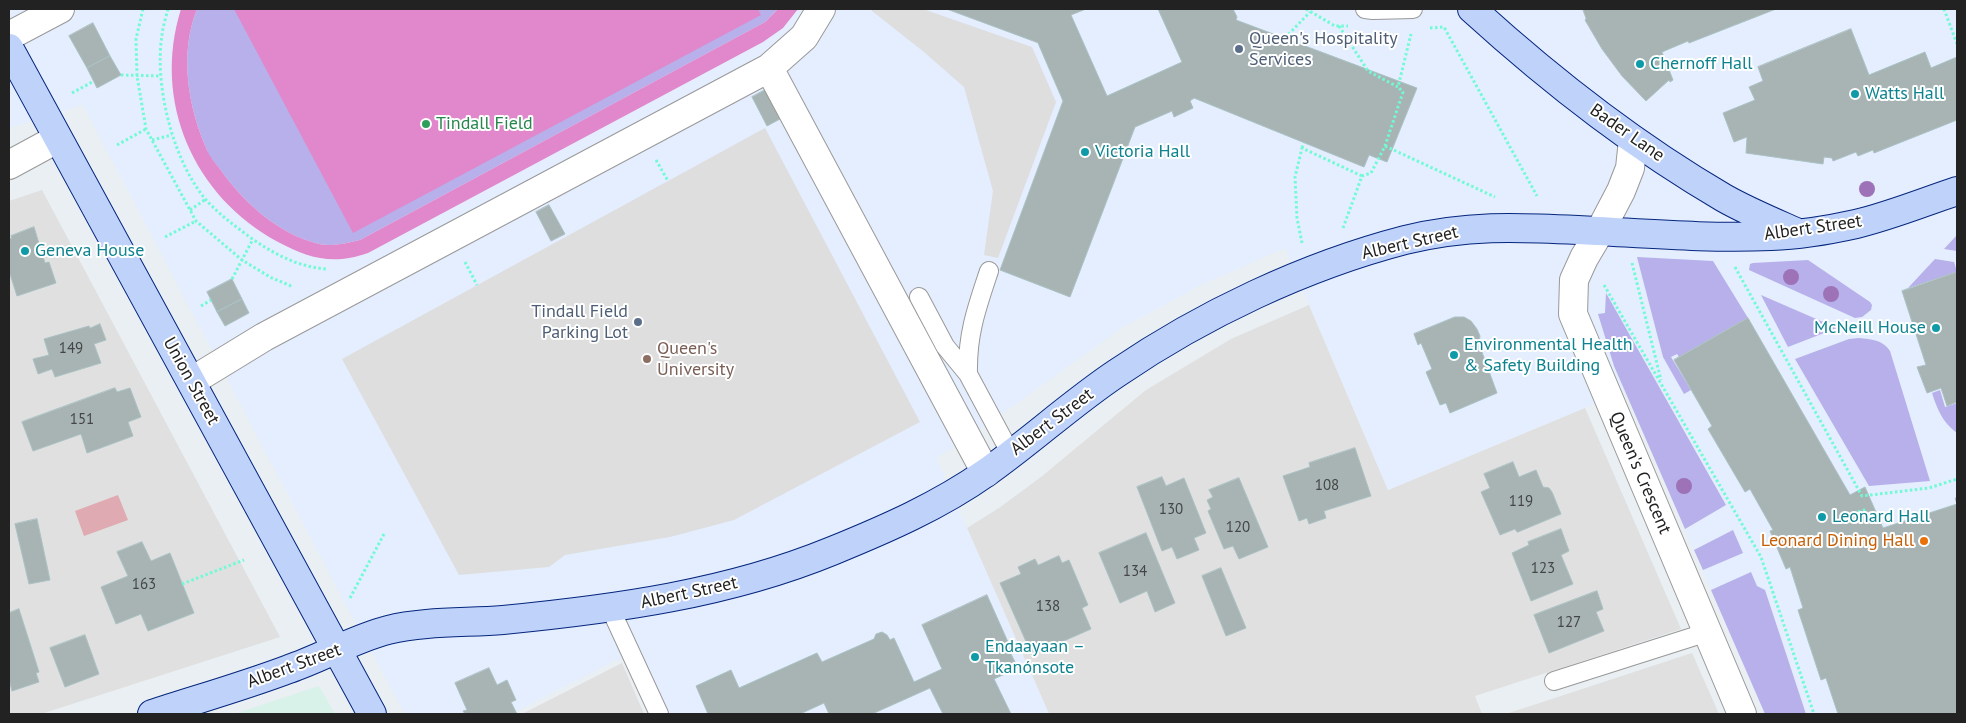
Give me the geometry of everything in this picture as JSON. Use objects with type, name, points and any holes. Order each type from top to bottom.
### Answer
[{"type":"main road","name":"Bader Lane","points":[[1472,9],[1528,60],[1633,140],[1723,197],[1799,234]]},
{"type":"main road","name":"Union Street","points":[[9,48],[372,714]]},
{"type":"main road","name":"Albert Street","points":[[152,714],[288,670],[384,630],[610,608],[735,585],[828,553],[944,500],[986,473],[1115,374],[1179,333],[1246,299],[1336,262],[1403,241],[1454,231],[1508,227],[1734,237],[1799,234],[1859,224],[1957,191]]},
{"type":"street","points":[[9,36],[60,9]]},
{"type":"street","points":[[192,381],[264,337],[769,68],[804,37],[821,9]]},
{"type":"street","points":[[769,68],[986,473]]},
{"type":"street","points":[[9,165],[57,139]]},
{"type":"street","name":"Queen's Crescent","points":[[1633,140],[1630,168],[1621,191],[1574,280],[1573,314],[1742,714]]},
{"type":"lane","points":[[1365,9],[1413,9]]},
{"type":"lane","points":[[968,374],[967,353],[972,320],[989,271]]},
{"type":"lane","points":[[919,296],[945,346],[968,374],[1011,454]]},
{"type":"lane","points":[[610,608],[659,714]]},
{"type":"lane","points":[[1554,682],[1708,632]]},
{"type":"path","points":[[143,9],[136,39],[137,76],[146,129],[196,221],[242,260],[270,277]]},
{"type":"path","points":[[168,9],[161,36],[161,76],[164,105],[172,135],[185,167],[206,199],[224,219],[279,257],[314,268],[330,269]]},
{"type":"path","points":[[1944,9],[1957,44]]},
{"type":"path","points":[[1285,38],[1310,12]]},
{"type":"path","points":[[1302,148],[1362,176],[1371,173],[1385,146],[1403,92],[1398,86],[1368,71],[1339,26]]},
{"type":"path","points":[[1444,27],[1537,196]]},
{"type":"path","points":[[1398,86],[1413,28]]},
{"type":"path","points":[[121,75],[161,76]]},
{"type":"path","points":[[72,93],[94,81]]},
{"type":"path","points":[[117,145],[146,129]]},
{"type":"path","points":[[152,140],[172,135]]},
{"type":"path","points":[[1303,250],[1297,218],[1295,177],[1304,143]]},
{"type":"path","points":[[1385,146],[1498,199]]},
{"type":"path","points":[[1340,236],[1362,176]]},
{"type":"path","points":[[190,210],[206,199]]},
{"type":"path","points":[[165,237],[196,221]]},
{"type":"path","points":[[232,279],[253,239]]},
{"type":"path","points":[[1630,253],[1662,386]]},
{"type":"path","points":[[1731,260],[1862,496],[1929,488],[1957,479]]},
{"type":"path","points":[[1603,282],[1762,557],[1814,714]]},
{"type":"path","points":[[201,306],[211,300]]},
{"type":"path","points":[[1858,512],[1867,509]]},
{"type":"path","points":[[350,598],[384,534]]},
{"type":"path","points":[[182,584],[244,560]]},
{"type":"shaded area","name":"Queen's University","points":[[9,9],[1957,9],[1957,714],[1765,714],[1625,391],[1388,490],[1285,248],[1203,284],[1123,327],[978,431],[936,458],[1049,714],[651,714],[624,659],[616,660],[511,714],[405,714],[83,105],[9,128]]},
{"type":"shaded area","points":[[181,9],[197,9],[191,26],[188,44],[188,80],[200,133],[211,158],[239,193],[276,225],[304,239],[329,245],[360,240],[765,22],[778,9],[798,9],[783,28],[763,42],[368,253],[344,259],[333,259],[301,253],[278,242],[248,223],[223,199],[202,172],[187,143],[177,111],[172,78],[173,44]]},
{"type":"shaded area","name":"Tindall Field","points":[[197,9],[778,9],[765,22],[360,240],[329,245],[304,239],[276,225],[239,193],[209,155],[195,116],[188,80],[188,44],[191,26]]},
{"type":"shaded area","name":"Tindall Field","points":[[234,9],[758,9],[761,15],[353,233]]},
{"type":"shaded area","points":[[872,9],[923,9],[1032,47],[1056,102],[998,258],[984,255],[993,191],[964,87],[924,52],[872,11]]},
{"type":"shaded area","name":"Tindall Field Parking Lot","points":[[765,128],[920,422],[734,520],[670,537],[565,555],[549,567],[459,575],[342,359]]},
{"type":"shaded area","points":[[42,190],[280,637],[41,714],[9,714],[9,201]]},
{"type":"shaded area","points":[[1957,235],[1957,251],[1944,249]]},
{"type":"shaded area","points":[[1637,257],[1713,261],[1748,318],[1679,357],[1677,354],[1671,357],[1691,390],[1684,394],[1663,357]]},
{"type":"shaded area","points":[[1935,259],[1954,262],[1957,272],[1908,288]]},
{"type":"shaded area","points":[[1808,260],[1870,302],[1872,305],[1871,310],[1862,317],[1855,318],[1749,270],[1750,264],[1753,263]]},
{"type":"shaded area","points":[[1606,293],[1726,505],[1685,529],[1614,366],[1598,314],[1605,313]]},
{"type":"shaded area","points":[[1761,295],[1837,328],[1788,347]]},
{"type":"shaded area","points":[[1309,305],[1388,490],[1585,408],[1681,629],[1475,696],[1482,714],[1049,714],[967,528],[999,508],[1041,477],[1146,390],[1231,339]]},
{"type":"shaded area","points":[[1859,338],[1880,342],[1890,351],[1930,481],[1869,486],[1795,359],[1849,339]]},
{"type":"shaded area","points":[[1940,390],[1945,407],[1957,403],[1957,433],[1944,420],[1936,405],[1932,393]]},
{"type":"shaded area","points":[[118,495],[128,520],[84,536],[75,511]]},
{"type":"shaded area","points":[[1733,530],[1743,553],[1703,570],[1694,550]]},
{"type":"shaded area","points":[[1751,572],[1757,586],[1765,590],[1806,714],[1765,714],[1711,590]]},
{"type":"shaded area","points":[[1692,653],[1719,714],[1506,714]]},
{"type":"shaded area","points":[[622,663],[644,714],[522,714]]},
{"type":"shaded area","points":[[319,686],[335,714],[234,714]]},
{"type":"building","name":"Victoria Hall","points":[[947,9],[1086,9],[1071,15],[1107,96],[1182,62],[1158,9],[1233,9],[1237,17],[1236,20],[1417,88],[1387,162],[1369,155],[1364,167],[1194,98],[1190,101],[1193,108],[1174,117],[1172,111],[1135,127],[1070,297],[1000,270],[1063,101],[1038,43]]},
{"type":"building","name":"Chernoff Hall","points":[[1583,9],[1776,9],[1662,52],[1673,80],[1670,82],[1669,80],[1646,101],[1622,76],[1602,49],[1585,20]]},
{"type":"building","points":[[93,23],[110,56],[87,68],[69,36]]},
{"type":"building","name":"Watts Hall","points":[[1851,29],[1869,75],[1925,52],[1931,68],[1957,57],[1957,120],[1874,153],[1873,150],[1858,156],[1856,152],[1833,161],[1832,158],[1824,157],[1823,164],[1746,153],[1747,137],[1734,142],[1723,113],[1755,100],[1749,87],[1763,81],[1758,67]]},
{"type":"building","points":[[110,56],[121,75],[97,88],[87,68]]},
{"type":"building","points":[[765,90],[780,119],[767,126],[752,97]]},
{"type":"building","points":[[549,205],[565,234],[551,241],[536,212]]},
{"type":"building","name":"Geneva House","points":[[34,227],[45,263],[49,262],[56,283],[17,296],[9,271],[9,239],[12,238],[11,236]]},
{"type":"building","name":"McNeill House","points":[[1957,272],[1957,402],[1947,406],[1941,388],[1927,393],[1917,367],[1926,365],[1902,291]]},
{"type":"building","points":[[232,279],[242,299],[217,312],[207,292]]},
{"type":"building","points":[[242,299],[249,313],[225,326],[217,312]]},
{"type":"building","name":"Environmental Health & Safety Building","points":[[1455,317],[1464,317],[1471,321],[1477,329],[1480,336],[1479,344],[1497,393],[1450,413],[1446,403],[1440,405],[1426,372],[1432,369],[1421,343],[1418,345],[1414,334]]},
{"type":"building","name":"Leonard Hall","points":[[1748,318],[1850,495],[1865,487],[1883,528],[1957,504],[1957,714],[1838,714],[1826,678],[1821,680],[1798,610],[1803,608],[1790,567],[1786,569],[1770,531],[1773,530],[1750,489],[1745,492],[1708,429],[1712,426],[1674,360]]},
{"type":"building","points":[[100,324],[106,340],[94,344],[101,363],[55,377],[52,369],[38,374],[33,359],[49,355],[44,339]]},
{"type":"building","points":[[115,388],[117,392],[130,388],[141,417],[128,422],[133,436],[87,453],[81,434],[33,451],[22,422]]},
{"type":"building","points":[[1355,448],[1371,496],[1324,511],[1326,518],[1309,524],[1307,518],[1299,521],[1283,476],[1310,467],[1309,463]]},
{"type":"building","points":[[1513,462],[1519,477],[1536,470],[1543,487],[1549,488],[1552,492],[1561,514],[1518,532],[1515,529],[1500,535],[1481,492],[1490,488],[1484,474]]},
{"type":"building","points":[[1162,477],[1166,486],[1184,478],[1206,533],[1194,538],[1199,550],[1177,559],[1172,547],[1162,551],[1137,487]]},
{"type":"building","points":[[1239,478],[1268,547],[1239,559],[1233,546],[1224,549],[1208,511],[1211,509],[1207,500],[1213,497],[1209,490]]},
{"type":"building","points":[[37,519],[50,580],[29,584],[15,524]]},
{"type":"building","points":[[1561,529],[1569,551],[1561,555],[1573,584],[1531,601],[1512,553],[1529,545],[1528,542]]},
{"type":"building","points":[[1146,533],[1175,603],[1155,612],[1147,591],[1120,603],[1099,553]]},
{"type":"building","points":[[142,542],[151,561],[170,553],[194,613],[148,631],[141,614],[116,624],[101,587],[128,576],[117,552]]},
{"type":"building","points":[[1059,556],[1062,563],[1069,560],[1088,605],[1082,608],[1091,629],[1032,655],[1000,583],[1021,574],[1018,567],[1035,559],[1038,565]]},
{"type":"building","points":[[1221,568],[1246,628],[1226,636],[1202,576]]},
{"type":"building","points":[[1597,591],[1603,609],[1596,612],[1604,631],[1549,653],[1534,615]]},
{"type":"building","name":"Endaayaan – Tkanónsote","points":[[987,595],[1018,668],[994,679],[1011,714],[943,714],[930,688],[872,714],[829,714],[824,703],[800,714],[708,714],[696,686],[731,670],[739,688],[817,653],[822,662],[874,639],[876,634],[882,632],[890,640],[894,638],[914,682],[942,669],[922,625]]},
{"type":"building","points":[[19,609],[39,672],[36,673],[39,682],[12,691],[9,679],[9,613]]},
{"type":"building","points":[[85,635],[99,674],[65,687],[50,648]]},
{"type":"building","points":[[489,668],[497,685],[507,680],[516,700],[511,702],[517,714],[465,714],[463,711],[467,710],[455,683]]},
{"type":"place","name":"Queen's Hospitality Services","points":[[1239,49]]},
{"type":"place","name":"Chernoff Hall","points":[[1640,64]]},
{"type":"place","name":"Watts Hall","points":[[1855,94]]},
{"type":"place","name":"Tindall Field","points":[[426,124]]},
{"type":"place","name":"Victoria Hall","points":[[1085,152]]},
{"type":"place","name":"Geneva House","points":[[25,251]]},
{"type":"place","name":"Tindall Field Parking Lot","points":[[638,322]]},
{"type":"place","name":"McNeill House","points":[[1936,328]]},
{"type":"place","name":"Environmental Health & Safety Building","points":[[1454,355]]},
{"type":"place","name":"Queen's University","points":[[647,359]]},
{"type":"place","name":"Leonard Hall","points":[[1822,517]]},
{"type":"place","name":"Leonard Dining Hall","points":[[1924,541]]},
{"type":"place","name":"Endaayaan – Tkanónsote","points":[[975,657]]}]
